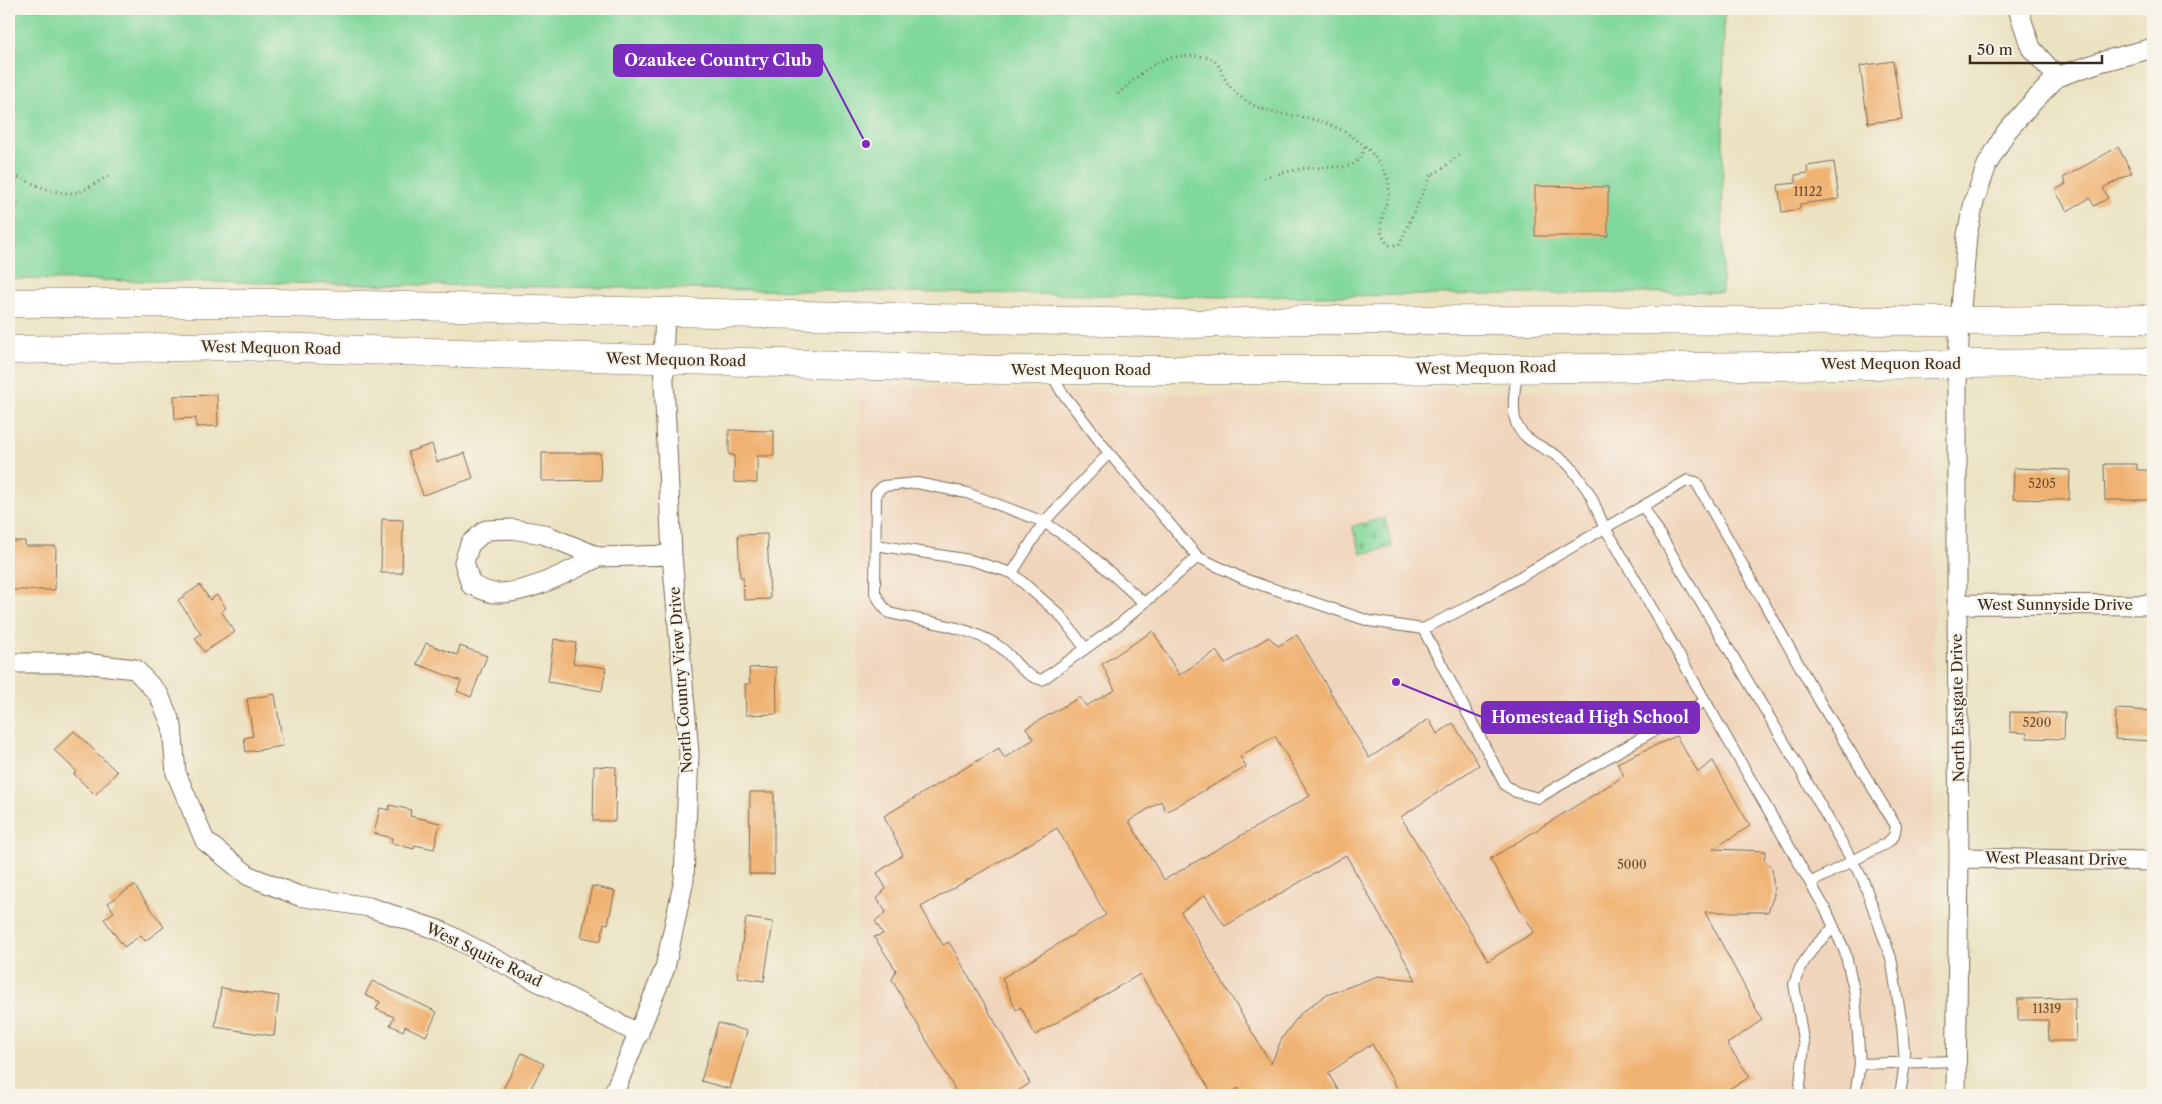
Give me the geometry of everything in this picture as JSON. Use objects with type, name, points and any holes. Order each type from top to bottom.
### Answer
[{"type":"main road","points":[[13,304],[287,304],[1194,324],[1301,320],[1960,321],[2153,319]]},
{"type":"main road","name":"West Mequon Road","points":[[9,350],[236,346],[1000,370],[1518,368],[2153,362]]},
{"type":"street","points":[[2018,9],[2032,48],[2058,77],[2100,62],[2153,48]]},
{"type":"street","name":"North Eastgate Drive","points":[[1956,1095],[1959,858],[1957,384],[1967,235],[1974,202],[1987,165],[2006,132],[2058,77]]},
{"type":"street","name":"North Country View Drive","points":[[613,1095],[665,968],[684,880],[689,753],[672,555],[663,360],[665,312]]},
{"type":"street","points":[[599,557],[543,534],[512,529],[486,530],[470,544],[464,562],[471,585],[492,593],[521,590],[554,578],[599,557],[672,555]]},
{"type":"street","name":"West Sunnyside Drive","points":[[1957,604],[2153,605]]},
{"type":"street","name":"West Squire Road","points":[[9,663],[84,663],[135,669],[159,694],[172,726],[176,773],[205,841],[249,876],[299,896],[369,907],[440,931],[639,1034]]},
{"type":"street","name":"West Pleasant Drive","points":[[1959,858],[2153,861]]},
{"type":"lane","points":[[1518,368],[1515,389],[1515,420],[1524,434],[1537,446],[1567,462],[1588,490],[1603,528],[1612,539],[1834,927],[1845,952],[1855,994],[1860,1064],[1855,1095]]},
{"type":"lane","points":[[1050,370],[1060,391],[1109,453],[1198,557],[1244,579],[1369,622],[1423,629],[1475,603],[1688,480],[1696,482],[1820,702],[1896,826],[1894,836],[1887,844],[1810,883]]},
{"type":"lane","points":[[1012,573],[1044,522],[1109,453]]},
{"type":"lane","points":[[1143,602],[1083,548],[1044,522],[967,493],[917,483],[883,486],[876,493],[875,593],[882,605],[889,613],[971,632],[998,645],[1030,678],[1042,680],[1121,623],[1143,602],[1198,557]]},
{"type":"lane","points":[[1643,506],[1786,745],[1862,880],[1891,958],[1902,1025],[1905,1063],[1900,1095]]},
{"type":"lane","points":[[876,545],[970,560],[1012,573],[1060,615],[1085,648]]},
{"type":"lane","points":[[1423,629],[1505,785],[1516,792],[1538,798],[1705,701]]},
{"type":"lane","points":[[1799,1095],[1804,1046],[1794,984],[1800,968],[1814,947],[1834,927]]},
{"type":"lane","points":[[1860,1064],[1956,1061]]},
{"type":"path","points":[[1118,94],[1150,65],[1164,58],[1175,56],[1204,57],[1213,59],[1220,66],[1227,82],[1235,93],[1252,105],[1273,114],[1318,121],[1344,131],[1364,146],[1378,161],[1387,176],[1389,186],[1388,198],[1383,211],[1381,231],[1384,241],[1394,246],[1399,245],[1431,175],[1442,169],[1461,153]]},
{"type":"path","points":[[1264,177],[1305,168],[1352,165],[1361,157],[1364,146]]},
{"type":"path","points":[[9,174],[52,191],[63,193],[83,190],[110,176]]},
{"type":"path","points":[[9,216],[19,203]]},
{"type":"shaded area","points":[[859,385],[1204,395],[1917,386],[1934,395],[1933,1095],[858,1095]]},
{"type":"green space","points":[[9,9],[1724,9],[1722,292],[1231,297],[9,279]]},
{"type":"green space","points":[[1385,518],[1392,547],[1361,554],[1352,526]]},
{"type":"building","points":[[1893,61],[1902,119],[1868,123],[1860,66]]},
{"type":"building","points":[[2118,147],[2132,173],[2103,188],[2108,198],[2094,206],[2090,198],[2067,211],[2055,190],[2066,184],[2063,178]]},
{"type":"building","points":[[1834,162],[1839,199],[1800,204],[1800,209],[1782,212],[1778,185],[1796,183],[1795,175],[1808,173],[1807,166]]},
{"type":"building","points":[[1535,186],[1608,187],[1608,236],[1535,236]]},
{"type":"building","points":[[217,395],[218,426],[196,427],[196,418],[175,419],[174,396]]},
{"type":"building","points":[[729,430],[774,431],[774,456],[757,456],[757,483],[734,482],[734,455],[729,455]]},
{"type":"building","points":[[432,444],[437,462],[465,453],[473,478],[423,495],[408,452]]},
{"type":"building","points":[[542,453],[600,453],[601,480],[542,481]]},
{"type":"building","points":[[2104,464],[2137,464],[2137,470],[2152,470],[2152,500],[2105,500]]},
{"type":"building","points":[[2014,468],[2070,470],[2069,500],[2013,499]]},
{"type":"building","points":[[382,519],[403,520],[402,573],[381,573]]},
{"type":"building","points":[[767,534],[770,599],[744,600],[743,577],[740,577],[738,535]]},
{"type":"building","points":[[9,541],[25,541],[25,546],[56,546],[55,590],[9,590]]},
{"type":"building","points":[[200,585],[210,600],[217,595],[226,608],[221,611],[235,632],[204,652],[195,638],[201,634],[178,600]]},
{"type":"building","points":[[1153,631],[1179,675],[1216,651],[1225,664],[1269,637],[1278,646],[1297,635],[1369,758],[1429,719],[1437,734],[1453,723],[1479,765],[1401,817],[1488,961],[1534,932],[1490,859],[1624,776],[1617,763],[1676,736],[1698,772],[1713,761],[1750,826],[1713,849],[1766,851],[1764,859],[1772,868],[1774,895],[1768,912],[1705,912],[1762,1020],[1727,1044],[1750,1077],[1718,1095],[1401,1095],[1372,1044],[1328,1073],[1341,1095],[1242,1095],[1238,1088],[1228,1095],[1213,1095],[1140,974],[1035,1035],[1021,1007],[1016,1010],[1002,978],[1106,915],[1057,828],[921,907],[943,945],[949,942],[1030,1083],[1012,1095],[958,1095],[892,980],[896,970],[874,937],[883,934],[875,921],[886,912],[877,899],[886,888],[877,873],[903,855],[884,816],[999,748],[1004,758],[1034,739],[1026,728],[1080,697],[1086,706],[1115,690],[1102,664]],"holes":[[[1275,736],[1310,796],[1164,880],[1129,821],[1161,801],[1166,812],[1246,767],[1240,756]],[[1346,855],[1416,980],[1378,976],[1324,996],[1300,1014],[1282,1038],[1271,1064],[1181,912],[1205,895],[1225,926]]]},
{"type":"building","points":[[554,639],[576,643],[573,663],[606,668],[602,691],[548,682]]},
{"type":"building","points":[[426,643],[457,655],[460,646],[487,656],[471,697],[457,691],[461,681],[417,664]]},
{"type":"building","points":[[776,667],[777,714],[746,715],[745,684],[750,684],[749,668]]},
{"type":"building","points":[[275,694],[283,746],[246,752],[244,738],[253,736],[247,699]]},
{"type":"building","points":[[2116,709],[2153,711],[2153,741],[2115,739]]},
{"type":"building","points":[[2010,712],[2065,713],[2064,739],[2027,738],[2027,733],[2010,732]]},
{"type":"building","points":[[74,731],[117,772],[95,795],[74,774],[76,771],[54,750]]},
{"type":"building","points":[[594,766],[616,767],[615,821],[593,821]]},
{"type":"building","points":[[750,792],[774,792],[774,874],[749,874]]},
{"type":"building","points":[[390,805],[411,810],[410,816],[440,823],[434,849],[415,845],[414,849],[391,843],[392,838],[374,833],[380,808],[389,810]]},
{"type":"building","points":[[134,885],[164,927],[145,941],[141,935],[124,947],[104,919],[114,912],[108,903]]},
{"type":"building","points":[[592,886],[615,891],[608,924],[604,923],[601,941],[581,937]]},
{"type":"building","points":[[746,918],[773,922],[764,981],[737,977]]},
{"type":"building","points":[[372,981],[437,1012],[426,1036],[405,1026],[403,1031],[390,1025],[394,1017],[376,1009],[380,1002],[365,995]]},
{"type":"building","points":[[221,988],[279,996],[274,1036],[215,1027]]},
{"type":"building","points":[[2075,998],[2076,1041],[2049,1041],[2048,1020],[2018,1020],[2018,999]]},
{"type":"building","points":[[718,1023],[747,1031],[730,1089],[701,1081]]},
{"type":"building","points":[[522,1053],[544,1064],[527,1095],[500,1095]]},
{"type":"place","name":"Ozaukee Country Club","points":[[866,144]]},
{"type":"place","name":"Homestead High School","points":[[1396,682]]}]
